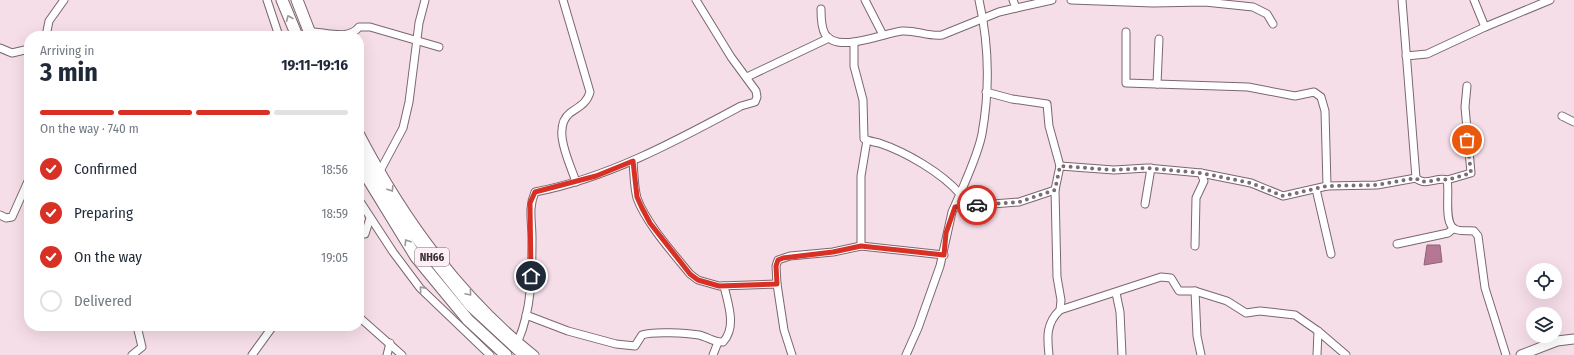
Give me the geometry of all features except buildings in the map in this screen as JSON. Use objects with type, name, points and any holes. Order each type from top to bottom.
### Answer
[{"type":"highway","points":[[282,0],[295,31]]},
{"type":"highway","points":[[297,0],[312,31]]},
{"type":"highway","name":"NH66","points":[[364,153],[388,199],[426,250],[471,306],[524,355]]},
{"type":"highway","name":"NH66","points":[[364,172],[416,257],[468,320],[506,355]]},
{"type":"main road","points":[[1521,355],[1557,342],[1574,339]]},
{"type":"street","points":[[47,31],[49,21],[64,0]]},
{"type":"street","points":[[267,0],[277,31]]},
{"type":"street","points":[[301,0],[313,31]]},
{"type":"street","points":[[380,171],[403,128],[409,102],[417,39],[425,0]]},
{"type":"street","points":[[563,0],[590,92],[588,99],[582,106],[569,114],[562,121],[561,126],[561,135],[576,182]]},
{"type":"street","points":[[518,341],[530,298],[532,265],[530,203],[535,192],[596,176],[633,161],[741,106],[755,102],[757,97],[756,91],[731,57],[696,0]]},
{"type":"street","points":[[865,0],[884,35]]},
{"type":"street","points":[[906,355],[918,328],[944,255],[946,233],[982,134],[988,51],[984,19],[979,0]]},
{"type":"street","points":[[1013,0],[1016,8]]},
{"type":"street","points":[[821,9],[824,33],[829,38],[854,42],[902,31],[917,31],[932,36],[942,35],[1016,8],[1052,0]]},
{"type":"street","points":[[1071,0],[1153,4],[1205,1],[1254,8],[1267,14],[1273,24]]},
{"type":"street","points":[[1402,0],[1416,178]]},
{"type":"street","points":[[1474,0],[1485,27]]},
{"type":"street","points":[[1406,56],[1427,54],[1485,27],[1550,0]]},
{"type":"street","points":[[356,31],[359,27],[370,27],[417,39],[439,47]]},
{"type":"street","points":[[1126,32],[1126,83],[1248,86],[1295,96],[1314,92],[1321,97],[1324,111],[1327,186]]},
{"type":"street","points":[[747,77],[829,38]]},
{"type":"street","points":[[1157,84],[1158,38]]},
{"type":"street","points":[[854,42],[854,66],[863,100],[864,137],[867,140],[886,146],[920,163],[944,178],[960,194]]},
{"type":"street","points":[[0,48],[12,53],[24,50]]},
{"type":"street","points":[[1060,166],[1114,170],[1151,168],[1201,173],[1251,183],[1283,196],[1327,186],[1377,185],[1416,178],[1427,182],[1444,179],[1447,180],[1471,173],[1465,106],[1467,86]]},
{"type":"street","points":[[986,92],[1046,104],[1049,126],[1060,166],[1055,190],[1057,277],[1061,300],[1060,310]]},
{"type":"street","points":[[1562,116],[1574,122]]},
{"type":"street","points":[[364,140],[380,171],[414,224],[435,252],[479,304],[535,355]]},
{"type":"street","points":[[861,246],[861,176],[867,140]]},
{"type":"street","points":[[633,161],[637,197],[650,223],[690,274],[705,282],[724,286],[777,284]]},
{"type":"street","points":[[1144,204],[1151,168]]},
{"type":"street","points":[[1195,246],[1196,198],[1204,181],[1201,173]]},
{"type":"street","points":[[1447,180],[1448,217],[1453,229]]},
{"type":"street","points":[[1316,189],[1318,204],[1328,235],[1331,254]]},
{"type":"street","points":[[0,215],[6,218],[12,217],[24,190]]},
{"type":"street","points":[[955,207],[1019,202],[1055,190]]},
{"type":"street","points":[[364,208],[420,288],[490,355]]},
{"type":"street","points":[[364,234],[370,218]]},
{"type":"street","points":[[1397,244],[1448,233],[1453,229],[1474,231],[1478,236],[1485,288],[1506,355]]},
{"type":"street","points":[[792,355],[784,330],[777,284],[776,266],[778,260],[783,258],[833,252],[861,246],[944,255]]},
{"type":"street","points":[[1049,355],[1047,339],[1051,318],[1060,310],[1161,278],[1171,278],[1179,291],[1195,291],[1227,301],[1246,312],[1260,311],[1294,315],[1318,331],[1346,355]]},
{"type":"street","points":[[526,315],[568,330],[616,344],[636,346],[642,335],[653,332],[699,335],[718,342],[723,342],[728,337],[731,326],[724,286]]},
{"type":"street","points":[[1195,291],[1197,336],[1201,355]]},
{"type":"street","points":[[1116,293],[1120,312],[1122,355]]},
{"type":"street","points":[[364,321],[402,355]]},
{"type":"street","points":[[132,355],[142,348],[138,331]]},
{"type":"street","points":[[252,355],[269,331]]},
{"type":"street","points":[[1317,355],[1318,331]]},
{"type":"street","points":[[712,355],[718,342]]},
{"type":"street","points":[[387,355],[390,343]]},
{"type":"shaded area","points":[[1427,245],[1440,245],[1442,262],[1424,265]]},
{"type":"way so far","points":[[977,205],[1019,202],[1055,190],[1060,166],[1114,170],[1147,168],[1201,173],[1251,183],[1283,196],[1327,186],[1377,185],[1416,178],[1427,182],[1444,179],[1447,180],[1471,173],[1467,140]]},
{"type":"route","points":[[531,276],[532,221],[530,203],[535,192],[544,191],[596,176],[633,161],[637,197],[650,223],[690,274],[698,280],[719,286],[777,284],[776,266],[778,260],[790,256],[833,252],[861,246],[944,255],[946,233],[955,207],[977,205]]}]
